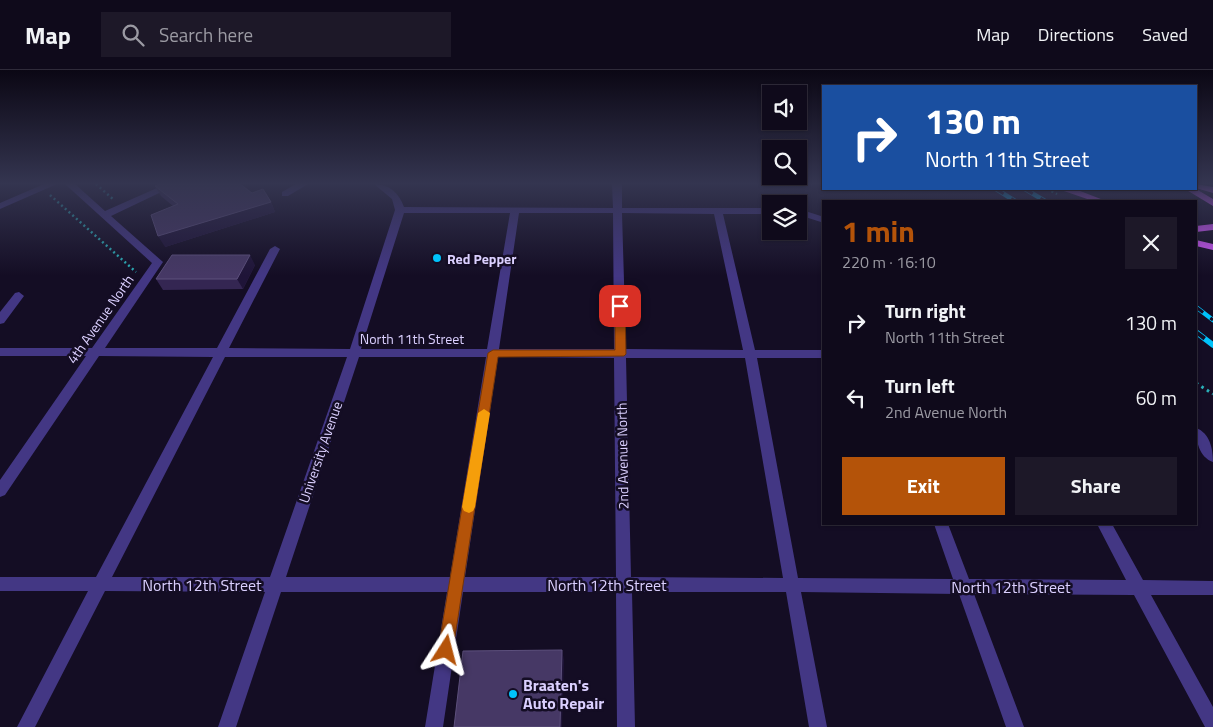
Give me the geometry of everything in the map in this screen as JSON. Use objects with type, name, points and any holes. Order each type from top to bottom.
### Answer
[{"type":"main road","points":[[1197,229],[1206,229],[1213,226]]},
{"type":"main road","points":[[1197,243],[1213,247]]},
{"type":"street","name":"4th Avenue North","points":[[0,491],[158,262],[104,215]]},
{"type":"street","name":"University Avenue","points":[[226,727],[354,353],[399,215]]},
{"type":"street","points":[[434,727],[514,215]]},
{"type":"street","name":"2nd Avenue North","points":[[618,215],[626,727]]},
{"type":"street","points":[[719,215],[750,354],[794,585],[818,727]]},
{"type":"street","points":[[807,215],[821,219]]},
{"type":"street","points":[[26,727],[275,250]]},
{"type":"street","points":[[0,320],[18,296]]},
{"type":"street","name":"North 11th Street","points":[[0,352],[822,354]]},
{"type":"street","points":[[1197,434],[1213,456]]},
{"type":"street","points":[[941,525],[1015,727]]},
{"type":"street","points":[[1105,525],[1213,724]]},
{"type":"street","name":"North 12th Street","points":[[0,584],[794,585],[1213,588]]},
{"type":"path","points":[[72,215],[136,272],[131,280]]},
{"type":"path","points":[[1197,384],[1213,394]]},
{"type":"building","points":[[152,215],[229,215],[158,236]]},
{"type":"building","points":[[172,255],[250,255],[237,279],[156,279]]},
{"type":"building","name":"Braaten's Auto Repair","points":[[562,650],[560,727],[454,727],[463,651]]},
{"type":"railway","points":[[1197,308],[1213,320]]},
{"type":"railway","points":[[1197,333],[1213,345]]},
{"type":"slow traffic","points":[[469,507],[484,413]]},
{"type":"place","name":"Red Pepper","points":[[437,258]]},
{"type":"place","name":"Braaten's Auto Repair","points":[[513,694]]},
{"type":"route","points":[[446,650],[493,353],[620,354],[620,306]]}]
